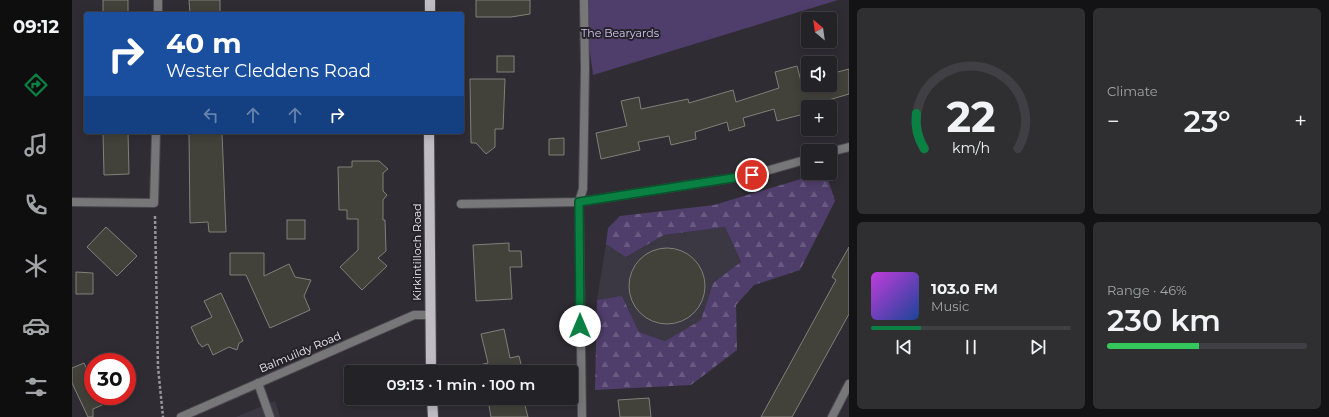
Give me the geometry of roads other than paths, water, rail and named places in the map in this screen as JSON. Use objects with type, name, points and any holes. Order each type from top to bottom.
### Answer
[{"type":"main road","points":[[430,0],[430,12]]},
{"type":"main road","name":"Kirkintilloch Road","points":[[429,134],[429,315],[431,365]]},
{"type":"main road","points":[[432,405],[433,417]]},
{"type":"street","points":[[158,0],[158,12]]},
{"type":"street","points":[[582,417],[579,202],[583,189],[586,69],[584,0]]},
{"type":"street","points":[[72,202],[154,203],[156,134]]},
{"type":"street","points":[[837,150],[849,147]]},
{"type":"street","points":[[461,204],[579,202],[752,175],[801,161]]},
{"type":"street","name":"Balmuildy Road","points":[[181,417],[414,315],[429,315]]},
{"type":"street","points":[[258,383],[270,417]]},
{"type":"street","points":[[832,417],[849,384]]},
{"type":"park label","name":"The Bearyards","points":[[620,33]]}]
